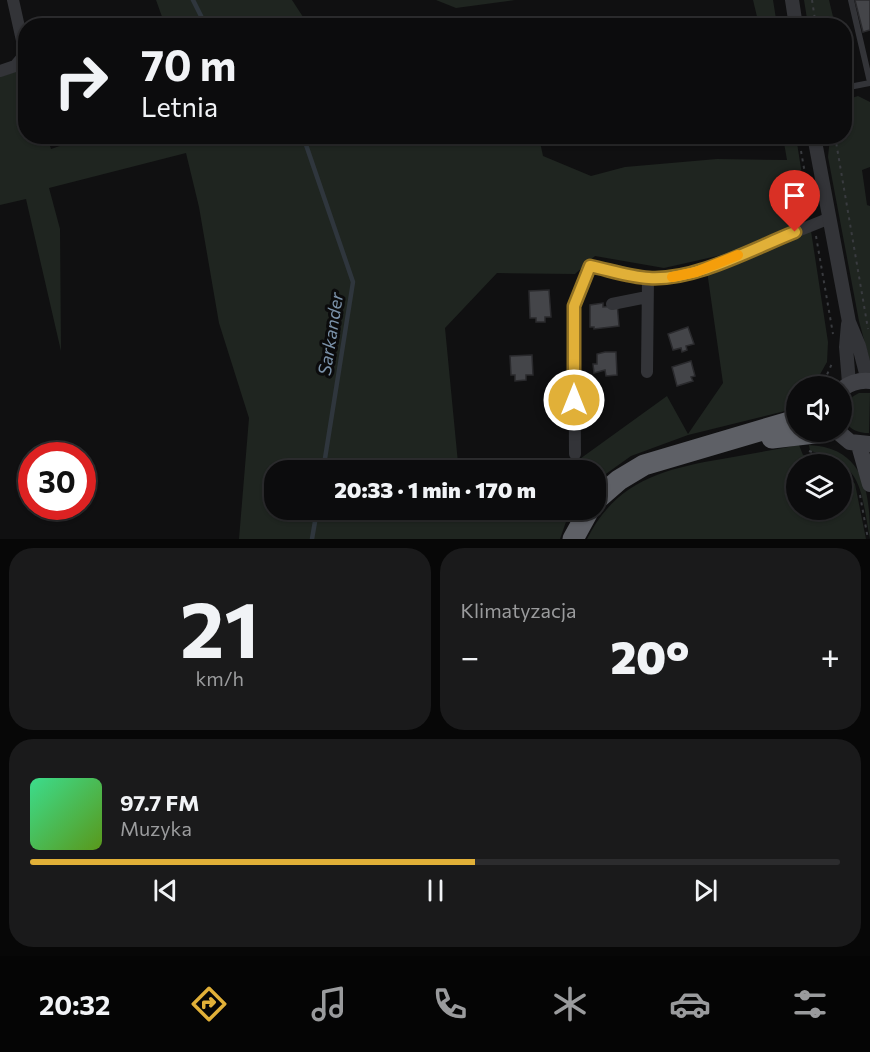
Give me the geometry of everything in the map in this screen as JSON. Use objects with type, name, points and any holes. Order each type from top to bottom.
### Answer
[{"type":"highway","points":[[606,491],[619,480],[644,465],[724,442],[786,432]]},
{"type":"highway","points":[[573,539],[583,520]]},
{"type":"main road","points":[[852,385],[869,381]]},
{"type":"main road","points":[[854,441],[864,487]]},
{"type":"street","points":[[13,0],[18,22]]},
{"type":"street","points":[[792,0],[795,18]]},
{"type":"street","points":[[0,70],[15,66],[18,62]]},
{"type":"street","points":[[816,144],[849,322],[860,346],[869,381]]},
{"type":"street","points":[[575,454],[574,306],[590,266],[648,278],[670,278],[696,272],[830,218]]},
{"type":"street","points":[[647,372],[648,278]]},
{"type":"street","points":[[612,304],[647,297]]},
{"type":"street","points":[[845,376],[849,322]]},
{"type":"lane","points":[[851,0],[870,82],[852,86]]},
{"type":"path","points":[[812,0],[815,18]]},
{"type":"path","points":[[836,144],[868,332]]},
{"type":"path","points":[[801,148],[833,338]]},
{"type":"path","points":[[826,376],[833,355]]},
{"type":"path","points":[[864,487],[868,539]]},
{"type":"shaded area","points":[[156,0],[292,0],[304,18],[162,18]]},
{"type":"shaded area","points":[[436,0],[515,0],[456,8]]},
{"type":"shaded area","points":[[753,0],[773,0],[776,18],[757,18]]},
{"type":"shaded area","points":[[804,0],[829,0],[833,18],[807,18]]},
{"type":"shaded area","points":[[18,68],[18,144],[49,144],[51,149],[66,144],[540,144],[543,156],[591,176],[625,167],[717,159],[787,160],[784,144],[797,144],[809,218],[726,254],[664,268],[595,256],[575,274],[497,273],[445,328],[458,460],[264,460],[264,520],[567,520],[560,539],[239,539],[249,418],[219,323],[199,207],[186,153],[49,188],[60,229],[61,351],[26,199],[0,205],[0,74]]},
{"type":"shaded area","points":[[858,96],[870,102],[870,167],[862,170],[867,205],[870,206],[870,362],[859,321],[828,157],[829,144],[852,144],[852,98]]},
{"type":"shaded area","points":[[811,231],[828,342],[827,362],[819,376],[786,376],[786,411],[688,435],[631,456],[606,474],[606,460],[578,460],[667,396],[688,434],[723,383],[707,271]]},
{"type":"shaded area","points":[[859,393],[870,393],[869,433],[852,429],[852,397]]},
{"type":"shaded area","points":[[799,445],[803,454],[786,454],[786,520],[852,520],[852,480],[855,484],[866,539],[587,539],[598,520],[606,520],[606,510],[612,503],[627,491],[661,473],[700,463]]},
{"type":"shaded area","points":[[809,445],[828,448],[841,454],[821,454],[810,451]]},
{"type":"shaded area","points":[[852,463],[861,476],[866,490],[870,539],[864,507],[857,482],[852,475]]},
{"type":"building","points":[[855,0],[870,0],[870,30],[863,32]]},
{"type":"building","points":[[549,290],[551,317],[545,317],[545,322],[536,322],[536,318],[530,318],[529,291]]},
{"type":"building","points":[[617,302],[619,326],[594,329],[590,327],[590,305],[603,303],[603,307],[616,306]]},
{"type":"building","points":[[688,327],[694,344],[686,346],[687,350],[682,352],[681,348],[673,350],[668,334]]},
{"type":"building","points":[[616,352],[617,375],[606,376],[605,370],[594,373],[593,364],[597,364],[597,354]]},
{"type":"building","points":[[532,355],[533,375],[526,375],[526,380],[515,381],[515,375],[511,375],[510,356]]},
{"type":"building","points":[[691,361],[695,376],[691,377],[693,381],[677,386],[672,367]]},
{"type":"waterway","name":"Sarkander","points":[[193,0],[202,18]]},
{"type":"waterway","name":"Sarkander","points":[[306,144],[353,282],[325,460]]},
{"type":"waterway","name":"Sarkander","points":[[312,539],[315,520]]},
{"type":"slow traffic","points":[[672,277],[696,272],[738,255]]},
{"type":"route","points":[[574,400],[574,306],[590,266],[648,278],[670,278],[696,272],[795,232]]}]
